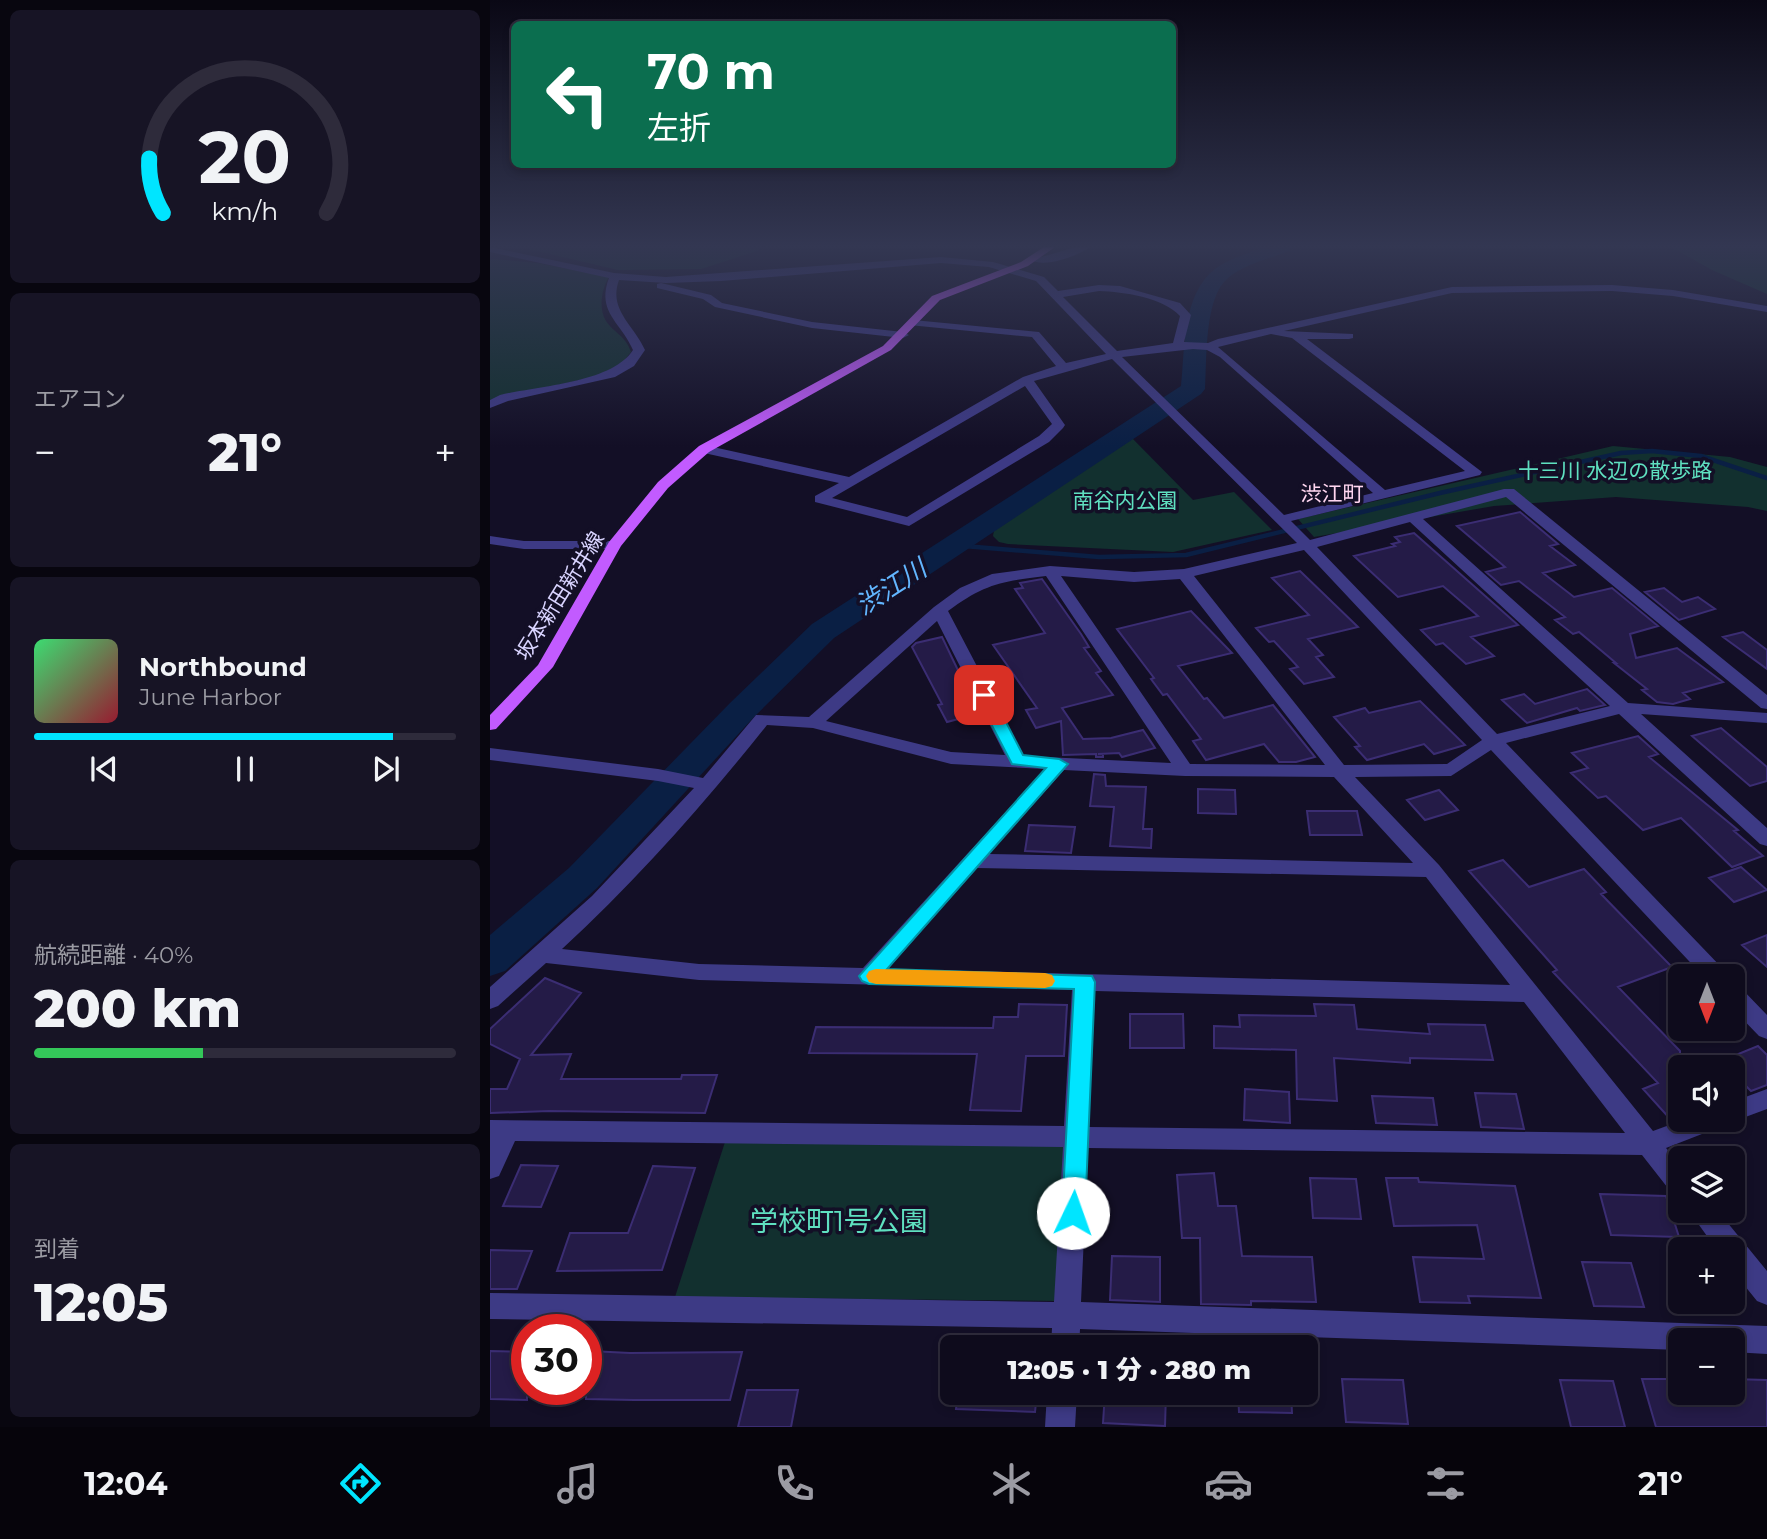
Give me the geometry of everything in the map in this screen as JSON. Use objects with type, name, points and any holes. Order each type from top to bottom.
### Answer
[{"type":"main road","name":"坂本新田新井線","points":[[490,724],[545,667],[614,545],[663,485],[704,449],[887,348],[903,335],[921,314]]},
{"type":"street","points":[[490,404],[504,398],[611,375],[630,363],[639,350],[635,339],[613,314]]},
{"type":"street","points":[[756,314],[812,325],[903,335]]},
{"type":"street","points":[[1074,314],[1177,420],[1303,542],[1705,964]]},
{"type":"street","points":[[1182,347],[1185,314]]},
{"type":"street","points":[[1210,347],[1218,342],[1349,314]]},
{"type":"street","points":[[913,323],[1035,334],[1062,366]]},
{"type":"street","points":[[1264,333],[1349,336]]},
{"type":"street","points":[[1280,521],[1475,472],[1295,335]]},
{"type":"street","points":[[1027,380],[1059,425],[1044,439],[909,522],[820,499],[1027,380],[1062,366],[1182,347],[1210,347],[1224,355],[1382,494]]},
{"type":"street","points":[[704,449],[850,481]]},
{"type":"street","points":[[813,723],[940,610],[965,591],[998,577],[1050,572],[1134,576],[1184,574],[1509,492],[1767,704]]},
{"type":"street","points":[[1413,517],[1767,839]]},
{"type":"street","points":[[490,540],[524,545],[614,545]]},
{"type":"street","points":[[1050,572],[1185,770]]},
{"type":"street","points":[[1184,574],[1339,771],[1432,870],[1668,1169]]},
{"type":"street","points":[[940,610],[1017,760]]},
{"type":"street","points":[[490,1000],[544,954],[652,849],[704,784],[762,719],[813,723],[951,758],[1185,770],[1339,771],[1451,770],[1492,741],[1623,708],[1767,718]]},
{"type":"street","points":[[490,754],[658,775],[704,784]]},
{"type":"street","points":[[869,976],[1059,764]]},
{"type":"street","points":[[972,861],[1432,870]]},
{"type":"street","points":[[544,954],[699,972],[1531,993]]},
{"type":"street","points":[[1066,1335],[1084,982]]},
{"type":"street","points":[[1745,1007],[1767,1030]]},
{"type":"street","points":[[1745,1107],[1767,1099]]},
{"type":"street","points":[[490,1168],[498,1130],[1648,1144],[1680,1132]]},
{"type":"street","points":[[1712,1223],[1767,1292]]},
{"type":"street","points":[[490,1306],[1068,1315],[1767,1340]]},
{"type":"street","points":[[1060,1427],[1061,1405]]},
{"type":"green space","points":[[490,314],[603,314],[631,352],[607,374],[490,400]]},
{"type":"green space","name":"南谷内公園","points":[[1132,438],[1193,500],[1234,492],[1272,530],[1173,552],[1008,544],[999,542],[993,536],[995,525]]},
{"type":"green space","name":"十三川 水辺の散歩路","points":[[1613,446],[1730,457],[1767,467],[1767,511],[1748,507],[1616,497],[1494,506],[1314,537],[1298,519]]},
{"type":"green space","name":"学校町1号公園","points":[[725,1142],[1065,1144],[1055,1301],[675,1297]]},
{"type":"building","points":[[1520,512],[1558,544],[1550,546],[1575,565],[1543,573],[1574,597],[1612,588],[1658,626],[1630,634],[1636,658],[1677,648],[1723,682],[1683,693],[1690,699],[1673,704],[1657,702],[1642,690],[1647,689],[1579,632],[1573,634],[1555,620],[1565,617],[1519,581],[1501,585],[1486,572],[1505,567],[1457,526]]},
{"type":"building","points":[[1414,533],[1518,625],[1471,637],[1494,656],[1466,664],[1443,643],[1436,645],[1421,630],[1478,616],[1443,586],[1398,597],[1354,556],[1395,546],[1392,544],[1400,542],[1395,537]]},
{"type":"building","points":[[1300,571],[1358,627],[1308,639],[1323,655],[1316,657],[1334,677],[1304,684],[1290,669],[1298,667],[1274,641],[1269,642],[1256,628],[1309,615],[1272,578]]},
{"type":"building","points":[[1042,579],[1089,647],[1084,648],[1101,671],[1096,673],[1113,695],[1062,708],[1083,739],[1111,738],[1143,730],[1155,748],[1122,757],[1119,753],[1098,754],[1103,754],[1103,757],[1096,757],[1096,754],[1063,755],[1061,721],[1036,728],[1026,710],[1037,708],[993,645],[1045,633],[1015,589],[1023,588],[1020,583]]},
{"type":"building","points":[[1664,588],[1682,602],[1698,597],[1715,609],[1679,620],[1645,592]]},
{"type":"building","points":[[1191,611],[1232,653],[1178,666],[1204,699],[1207,698],[1224,718],[1273,705],[1315,757],[1296,762],[1279,762],[1264,744],[1206,760],[1193,741],[1201,739],[1167,694],[1163,695],[1151,679],[1154,678],[1117,629]]},
{"type":"building","points":[[1743,632],[1767,650],[1767,669],[1723,637]]},
{"type":"building","points":[[942,637],[981,713],[947,722],[938,705],[942,704],[912,647],[916,643]]},
{"type":"building","points":[[1587,689],[1605,705],[1580,711],[1577,708],[1527,723],[1502,700],[1524,694],[1535,704]]},
{"type":"building","points":[[1420,701],[1465,745],[1434,754],[1424,744],[1367,760],[1355,747],[1360,746],[1334,717],[1365,708],[1369,713]]},
{"type":"building","points":[[1721,728],[1767,767],[1767,781],[1750,786],[1692,736]]},
{"type":"building","points":[[1638,736],[1658,754],[1649,757],[1738,830],[1734,831],[1763,856],[1732,867],[1681,818],[1643,830],[1606,796],[1598,798],[1571,773],[1588,768],[1572,753]]},
{"type":"building","points":[[1094,774],[1105,775],[1106,786],[1146,787],[1143,829],[1152,829],[1151,848],[1110,846],[1114,807],[1090,806]]},
{"type":"building","points":[[1198,789],[1235,790],[1236,814],[1198,813]]},
{"type":"building","points":[[1439,790],[1458,810],[1425,820],[1407,800]]},
{"type":"building","points":[[1307,811],[1357,811],[1362,835],[1310,835]]},
{"type":"building","points":[[1029,825],[1075,827],[1071,853],[1025,851]]},
{"type":"building","points":[[1503,860],[1529,887],[1584,869],[1606,892],[1601,894],[1669,964],[1668,968],[1618,987],[1680,1051],[1680,1055],[1668,1055],[1668,1117],[1643,1089],[1658,1083],[1553,972],[1557,970],[1469,871]]},
{"type":"building","points":[[1741,867],[1767,890],[1734,902],[1709,878]]},
{"type":"building","points":[[1767,935],[1767,967],[1742,945]]},
{"type":"building","points":[[545,978],[581,993],[531,1055],[571,1054],[561,1079],[681,1079],[682,1075],[717,1075],[705,1113],[490,1113],[490,1089],[507,1089],[520,1059],[490,1044],[490,1029]]},
{"type":"building","points":[[1019,1004],[1067,1005],[1064,1056],[1026,1056],[1021,1111],[970,1110],[977,1054],[809,1053],[816,1027],[993,1028],[994,1017],[1018,1017]]},
{"type":"building","points":[[1314,1004],[1354,1005],[1357,1029],[1430,1034],[1428,1024],[1485,1025],[1493,1060],[1410,1058],[1410,1063],[1334,1058],[1337,1101],[1297,1099],[1296,1050],[1214,1048],[1214,1026],[1240,1027],[1239,1015],[1316,1016]]},
{"type":"building","points":[[1130,1014],[1183,1014],[1184,1048],[1130,1048]]},
{"type":"building","points":[[1758,1046],[1767,1055],[1767,1085],[1751,1091],[1745,1085],[1745,1055],[1736,1055]]},
{"type":"building","points":[[1245,1089],[1289,1092],[1290,1123],[1244,1120]]},
{"type":"building","points":[[1475,1093],[1516,1094],[1524,1129],[1481,1127]]},
{"type":"building","points":[[1372,1096],[1433,1098],[1437,1125],[1376,1123]]},
{"type":"building","points":[[521,1165],[558,1166],[541,1207],[503,1206]]},
{"type":"building","points":[[653,1166],[695,1168],[662,1270],[557,1271],[570,1233],[628,1233]]},
{"type":"building","points":[[1214,1173],[1218,1206],[1236,1206],[1242,1256],[1312,1257],[1316,1302],[1251,1301],[1251,1305],[1201,1304],[1200,1238],[1182,1238],[1177,1175]]},
{"type":"building","points":[[1310,1178],[1356,1179],[1361,1219],[1313,1218]]},
{"type":"building","points":[[1386,1178],[1515,1186],[1541,1298],[1468,1296],[1470,1303],[1420,1302],[1413,1257],[1484,1259],[1477,1225],[1394,1226]]},
{"type":"building","points":[[1600,1194],[1666,1196],[1668,1223],[1675,1223],[1679,1237],[1611,1235]]},
{"type":"building","points":[[490,1250],[532,1251],[517,1289],[490,1289]]},
{"type":"building","points":[[1112,1256],[1160,1257],[1160,1302],[1110,1300]]},
{"type":"building","points":[[1582,1262],[1631,1263],[1644,1307],[1594,1306]]},
{"type":"building","points":[[490,1351],[511,1352],[511,1400],[490,1399]]},
{"type":"building","points":[[602,1352],[742,1352],[730,1400],[602,1399]]},
{"type":"building","points":[[1342,1379],[1403,1380],[1408,1424],[1346,1422]]},
{"type":"building","points":[[1642,1379],[1668,1379],[1668,1405],[1745,1405],[1745,1379],[1767,1380],[1767,1427],[1656,1427]]},
{"type":"building","points":[[1560,1380],[1613,1381],[1625,1427],[1571,1427]]},
{"type":"building","points":[[747,1390],[798,1390],[791,1427],[738,1427]]},
{"type":"building","points":[[956,1405],[1036,1405],[1035,1412],[956,1409]]},
{"type":"building","points":[[1104,1405],[1166,1405],[1165,1426],[1103,1423]]},
{"type":"building","points":[[1239,1405],[1292,1405],[1292,1413],[1239,1412]]},
{"type":"waterway","name":"渋江川","points":[[490,960],[583,878],[742,710],[823,631],[1193,389],[1201,314]]},
{"type":"waterway","points":[[952,545],[1099,557],[1186,555],[1440,493],[1621,453],[1652,451],[1701,456],[1767,478]]},
{"type":"slow traffic","points":[[876,976],[1045,981]]},
{"type":"district","name":"渋江町","points":[[1332,494]]},
{"type":"route","points":[[984,695],[1017,760],[1059,764],[869,976],[1084,982],[1073,1213]]}]
